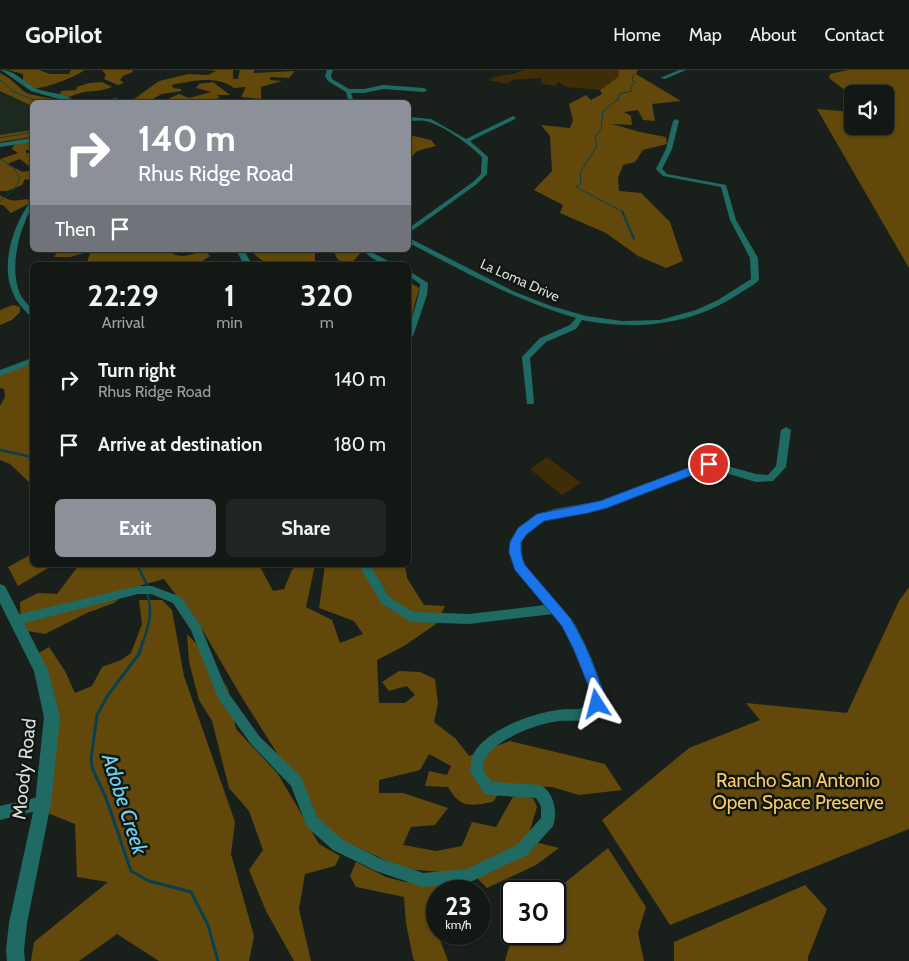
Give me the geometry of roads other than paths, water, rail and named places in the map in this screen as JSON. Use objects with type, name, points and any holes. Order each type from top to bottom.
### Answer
[{"type":"street","points":[[4,70],[35,90],[69,100]]},
{"type":"street","points":[[330,70],[328,76],[330,80],[348,91],[364,91],[384,87],[424,90]]},
{"type":"street","points":[[663,78],[683,70]]},
{"type":"street","points":[[348,91],[350,100]]},
{"type":"street","points":[[411,118],[429,120],[466,141],[478,149],[485,157],[484,174],[464,192],[411,230]]},
{"type":"street","points":[[466,141],[513,118]]},
{"type":"street","name":"La Loma Drive","points":[[411,241],[540,306],[581,317],[620,325],[670,321],[700,312],[755,280],[754,258],[733,220],[732,196],[724,186],[661,172],[660,166],[669,149],[676,121]]},
{"type":"street","points":[[0,145],[30,140]]},
{"type":"street","points":[[30,206],[18,231],[14,245],[12,266],[13,281],[17,294],[30,310]]},
{"type":"street","points":[[369,252],[386,262]]},
{"type":"street","points":[[411,274],[424,283],[423,295],[411,330]]},
{"type":"street","points":[[530,402],[526,357],[543,340],[573,327],[581,317]]},
{"type":"street","points":[[0,373],[30,362]]},
{"type":"street","points":[[16,620],[138,590],[152,590],[177,600],[196,628],[222,694],[255,740],[296,782],[312,822],[338,845],[376,864],[423,880],[468,876],[522,850],[548,821],[548,804],[540,792],[489,788],[476,772],[478,759],[488,747],[524,723],[559,716],[582,715],[591,711],[597,704],[599,695],[567,622],[519,566],[515,552],[516,542],[522,531],[541,517],[588,509],[709,464],[756,478],[770,479],[781,467],[786,430]]},
{"type":"street","points":[[365,567],[385,600],[411,617],[469,619],[554,609]]},
{"type":"street","name":"Moody Road","points":[[0,590],[41,670],[52,717],[43,803],[18,923],[15,950],[16,961]]},
{"type":"street","points":[[0,812],[43,803]]},
{"type":"waterway","points":[[618,100],[619,94],[632,91],[631,86],[635,83],[632,79],[634,74]]},
{"type":"waterway","name":"Adobe Creek","points":[[0,80],[14,92],[35,100]]},
{"type":"waterway","points":[[618,99],[603,111],[601,128],[595,137],[597,146],[580,173],[581,184],[576,187],[622,212]]},
{"type":"waterway","name":"Adobe Creek","points":[[0,138],[30,132]]},
{"type":"waterway","name":"Adobe Creek","points":[[0,159],[14,168],[20,178],[14,190],[0,201]]},
{"type":"waterway","points":[[622,212],[634,239]]},
{"type":"waterway","name":"Adobe Creek","points":[[0,450],[30,457]]},
{"type":"waterway","name":"Adobe Creek","points":[[138,567],[148,587]]},
{"type":"waterway","name":"Adobe Creek","points":[[143,642],[150,618],[147,593]]},
{"type":"waterway","name":"Adobe Creek","points":[[143,641],[139,654],[108,695],[97,715],[91,760],[93,770],[106,798],[131,871],[149,881],[191,892],[208,925],[218,961]]},
{"type":"park label","name":"Rancho San Antonio Open Space Preserve","points":[[798,791]]}]
